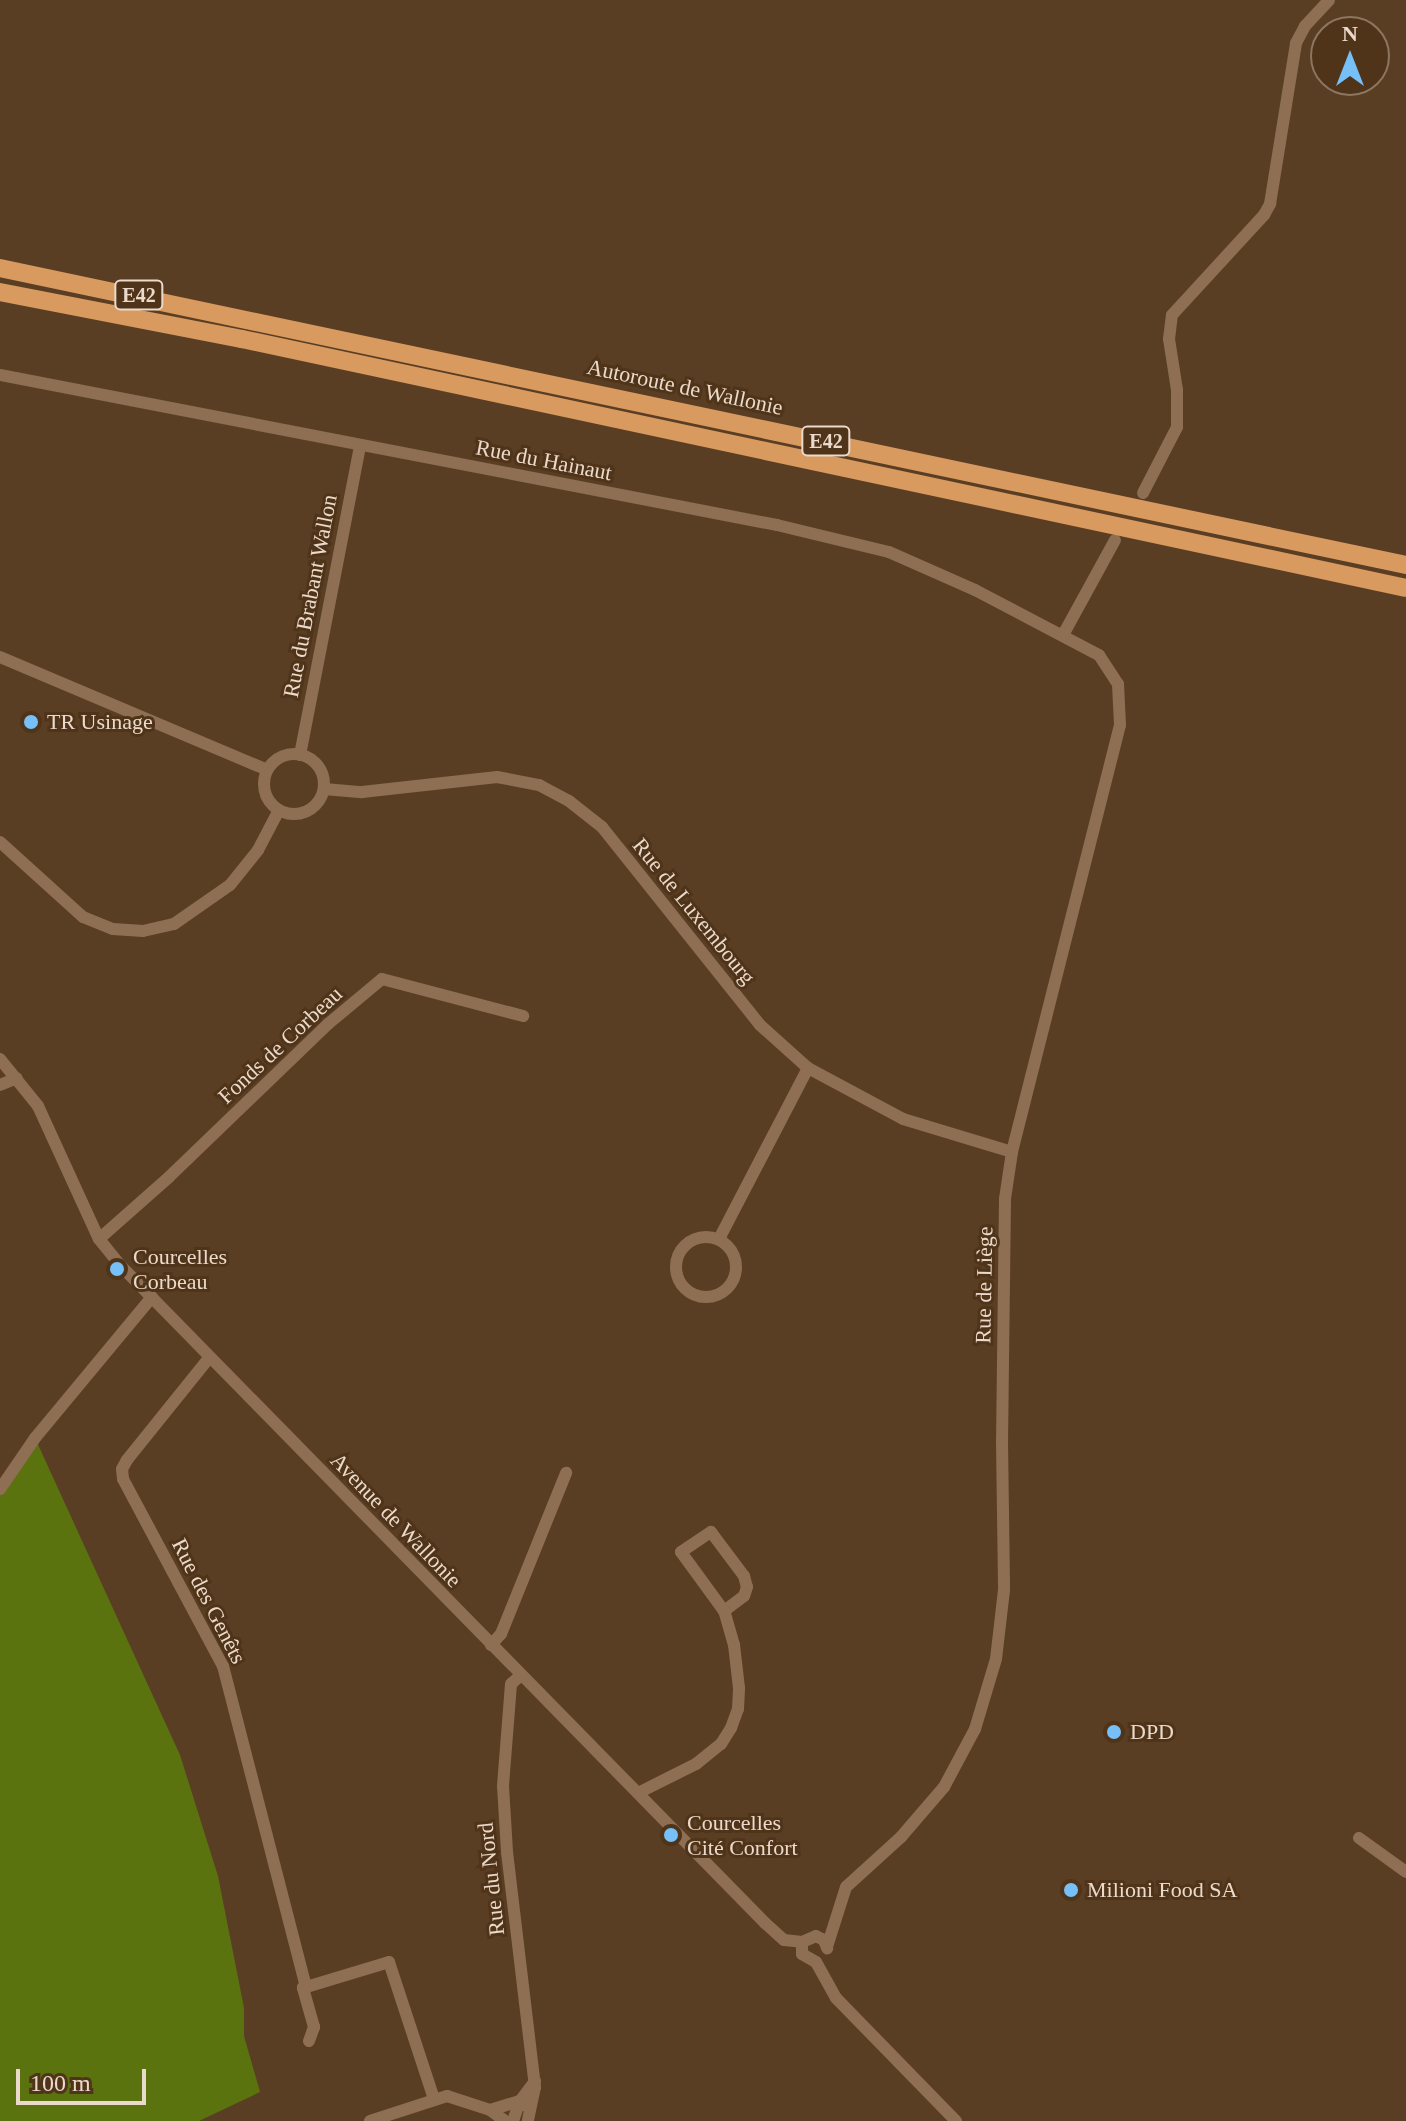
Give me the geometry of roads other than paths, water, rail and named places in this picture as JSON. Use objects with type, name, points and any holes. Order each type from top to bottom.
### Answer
[{"type":"highway","points":[[0,256],[20,261],[34,274]]},
{"type":"highway","name":"Autoroute de Wallonie","points":[[0,268],[1406,565]]},
{"type":"highway","name":"E42","points":[[0,292],[1406,588]]},
{"type":"highway","points":[[0,303],[29,307],[58,303]]},
{"type":"street","points":[[1143,493],[1177,427],[1177,390],[1169,339],[1172,315],[1264,215],[1270,204],[1296,43],[1305,26],[1329,0]]},
{"type":"street","name":"Rue du Hainaut","points":[[0,375],[777,525],[889,552],[975,590],[1063,635]]},
{"type":"street","name":"Rue du Brabant Wallon","points":[[300,755],[360,446]]},
{"type":"street","points":[[1063,635],[1115,540]]},
{"type":"street","name":"Rue de Liège","points":[[827,1947],[846,1887],[901,1837],[944,1787],[975,1729],[996,1659],[1004,1590],[1005,1199],[1012,1152],[1120,725],[1118,684],[1099,655],[1063,635]]},
{"type":"street","points":[[0,657],[267,770]]},
{"type":"street","points":[[300,755],[316,763],[324,789],[321,798],[307,811],[288,814],[279,810],[264,788],[267,770],[281,757],[300,755]]},
{"type":"street","name":"Rue de Luxembourg","points":[[324,789],[362,792],[497,777],[539,785],[569,801],[602,827],[760,1025],[808,1068],[903,1119],[1012,1152]]},
{"type":"street","points":[[0,842],[83,917],[113,929],[143,931],[174,924],[230,885],[258,850],[279,810]]},
{"type":"street","name":"Fonds de Corbeau","points":[[99,1239],[159,1186],[328,1024],[382,979],[523,1016]]},
{"type":"street","name":"Avenue de Wallonie","points":[[0,1059],[38,1106],[99,1239],[209,1358],[784,1940],[802,1942]]},
{"type":"street","points":[[719,1239],[808,1068]]},
{"type":"street","points":[[0,1085],[17,1078]]},
{"type":"street","points":[[710,1237],[719,1239],[735,1258],[732,1283],[718,1294],[708,1297],[689,1291],[677,1276],[678,1256],[691,1241],[710,1237]]},
{"type":"street","points":[[0,1489],[35,1438],[152,1297]]},
{"type":"street","name":"Rue des Genêts","points":[[209,1358],[127,1460],[122,1469],[123,1479],[223,1666],[306,1987],[303,1988],[314,2027],[309,2041]]},
{"type":"street","points":[[491,1645],[501,1634],[566,1473]]},
{"type":"street","points":[[638,1793],[696,1764],[721,1744],[738,1709],[739,1688],[732,1636],[724,1611],[681,1552],[711,1532],[744,1576],[747,1587],[744,1596],[724,1611]]},
{"type":"street","name":"Rue du Nord","points":[[521,1675],[511,1684],[503,1786],[507,1852],[535,2081],[529,2116]]},
{"type":"street","points":[[1359,1838],[1406,1872]]},
{"type":"street","points":[[834,1922],[802,1942],[802,1954],[816,1962],[836,1998],[956,2121]]},
{"type":"street","points":[[816,1936],[827,1947],[825,1955],[816,1962]]},
{"type":"street","points":[[306,1987],[389,1962],[434,2099]]},
{"type":"street","points":[[513,2121],[520,2101],[535,2081]]},
{"type":"street","points":[[370,2121],[447,2096],[490,2110],[505,2121]]},
{"type":"street","points":[[490,2110],[520,2101]]},
{"type":"street","name":"Rue du Nord","points":[[520,2101],[529,2116]]},
{"type":"place","name":"TR Usinage","points":[[31,722]]},
{"type":"place","name":"Courcelles Corbeau","points":[[117,1269]]},
{"type":"place","name":"DPD","points":[[1114,1732]]},
{"type":"place","name":"Courcelles Cité Confort","points":[[671,1835]]},
{"type":"place","name":"Milioni Food SA","points":[[1071,1890]]}]
